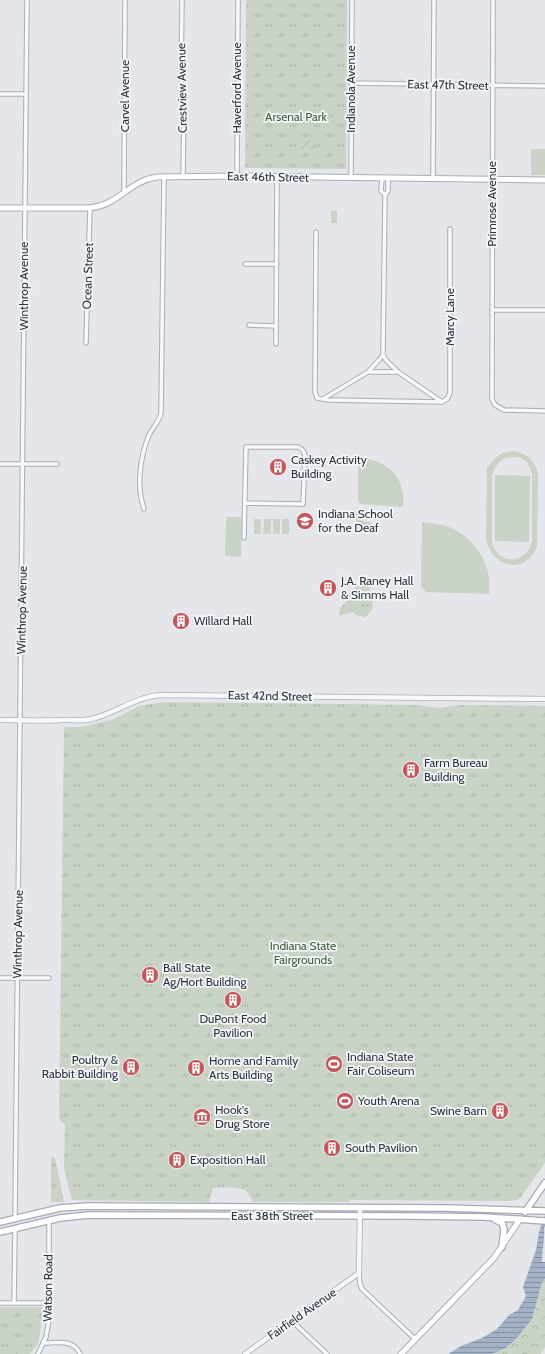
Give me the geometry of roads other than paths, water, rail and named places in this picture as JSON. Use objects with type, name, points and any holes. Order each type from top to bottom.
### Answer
[{"type":"main road","name":"East 46th Street","points":[[0,208],[100,207],[107,204],[134,185],[146,180],[164,177],[237,176],[545,180]]},
{"type":"main road","points":[[401,1354],[502,1247],[545,1183]]},
{"type":"main road","name":"East 38th Street","points":[[0,1222],[54,1210],[87,1206],[360,1207],[543,1211]]},
{"type":"main road","name":"East 38th Street","points":[[0,1232],[49,1220],[89,1215],[484,1217],[542,1221]]},
{"type":"main road","points":[[484,1217],[502,1223],[504,1229],[502,1247]]},
{"type":"street","name":"Winthrop Avenue","points":[[15,1219],[27,0]]},
{"type":"street","name":"Carvel Avenue","points":[[124,192],[125,0]]},
{"type":"street","name":"Crestview Avenue","points":[[182,0],[181,76],[184,107],[183,177]]},
{"type":"street","name":"Haverford Avenue","points":[[237,176],[238,0]]},
{"type":"street","name":"Indianola Avenue","points":[[351,178],[352,0]]},
{"type":"street","points":[[433,179],[434,0]]},
{"type":"street","name":"Primrose Avenue","points":[[493,0],[492,397],[496,406],[504,410],[545,411]]},
{"type":"street","name":"East 47th Street","points":[[351,83],[545,86]]},
{"type":"street","points":[[0,94],[26,94]]},
{"type":"street","points":[[144,509],[140,484],[146,442],[160,418],[161,413],[164,177]]},
{"type":"street","points":[[276,344],[277,177]]},
{"type":"street","points":[[382,178],[381,191],[385,195]]},
{"type":"street","points":[[388,178],[388,191],[385,195],[383,355],[398,372],[442,402]]},
{"type":"street","name":"Ocean Street","points":[[86,343],[90,208]]},
{"type":"street","name":"Marcy Lane","points":[[442,402],[450,393],[450,229]]},
{"type":"street","points":[[316,232],[315,392],[317,398],[328,400],[442,402]]},
{"type":"street","points":[[244,264],[277,264]]},
{"type":"street","points":[[492,310],[545,310]]},
{"type":"street","points":[[249,325],[276,326]]},
{"type":"street","points":[[323,399],[368,372],[383,355]]},
{"type":"street","points":[[368,372],[398,372]]},
{"type":"street","points":[[244,538],[246,447],[302,448],[305,453],[303,504],[245,503]]},
{"type":"street","points":[[0,464],[57,464]]},
{"type":"street","name":"East 42nd Street","points":[[0,720],[89,719],[107,714],[137,700],[161,695],[545,699]]},
{"type":"street","points":[[0,978],[49,978]]},
{"type":"street","points":[[228,1206],[228,1216]]},
{"type":"street","points":[[360,1207],[360,1285],[362,1289],[415,1339]]},
{"type":"street","name":"Watson Road","points":[[38,1354],[44,1343],[48,1328],[49,1220]]},
{"type":"street","points":[[14,1303],[15,1229]]},
{"type":"street","name":"Fairfield Avenue","points":[[245,1354],[359,1273]]},
{"type":"street","points":[[0,1303],[49,1303]]},
{"type":"street","points":[[292,1321],[327,1354]]},
{"type":"street","points":[[44,1343],[68,1343],[77,1348],[80,1354]]},
{"type":"water","points":[[545,1215],[542,1262],[545,1262],[545,1279],[542,1282],[532,1319],[516,1339],[506,1348],[492,1354],[448,1354],[461,1346],[482,1338],[497,1329],[509,1315],[518,1310],[526,1296],[523,1287],[536,1250],[539,1232]]},
{"type":"place","name":"Caskey Activity Building","points":[[278,467]]},
{"type":"place","name":"Indiana School for the Deaf","points":[[305,521]]},
{"type":"place","name":"J.A. Raney Hall & Simms Hall","points":[[328,588]]},
{"type":"place","name":"Willard Hall","points":[[181,621]]},
{"type":"place","name":"Farm Bureau Building","points":[[411,770]]},
{"type":"place","name":"Ball State Ag/Hort Building","points":[[150,975]]},
{"type":"place","name":"DuPont Food Pavilion","points":[[233,1000]]},
{"type":"place","name":"Indiana State Fair Coliseum","points":[[334,1064]]},
{"type":"place","name":"Poultry & Rabbit Building","points":[[131,1067]]},
{"type":"place","name":"Home and Family Arts Building","points":[[196,1068]]},
{"type":"place","name":"Youth Arena","points":[[345,1101]]},
{"type":"place","name":"Swine Barn","points":[[500,1111]]},
{"type":"place","name":"Hook's Drug Store","points":[[202,1117]]},
{"type":"place","name":"South Pavilion","points":[[332,1148]]},
{"type":"place","name":"Exposition Hall","points":[[177,1160]]},
{"type":"park label","name":"Arsenal Park","points":[[296,117]]},
{"type":"park label","name":"Indiana State Fairgrounds","points":[[303,953]]}]
